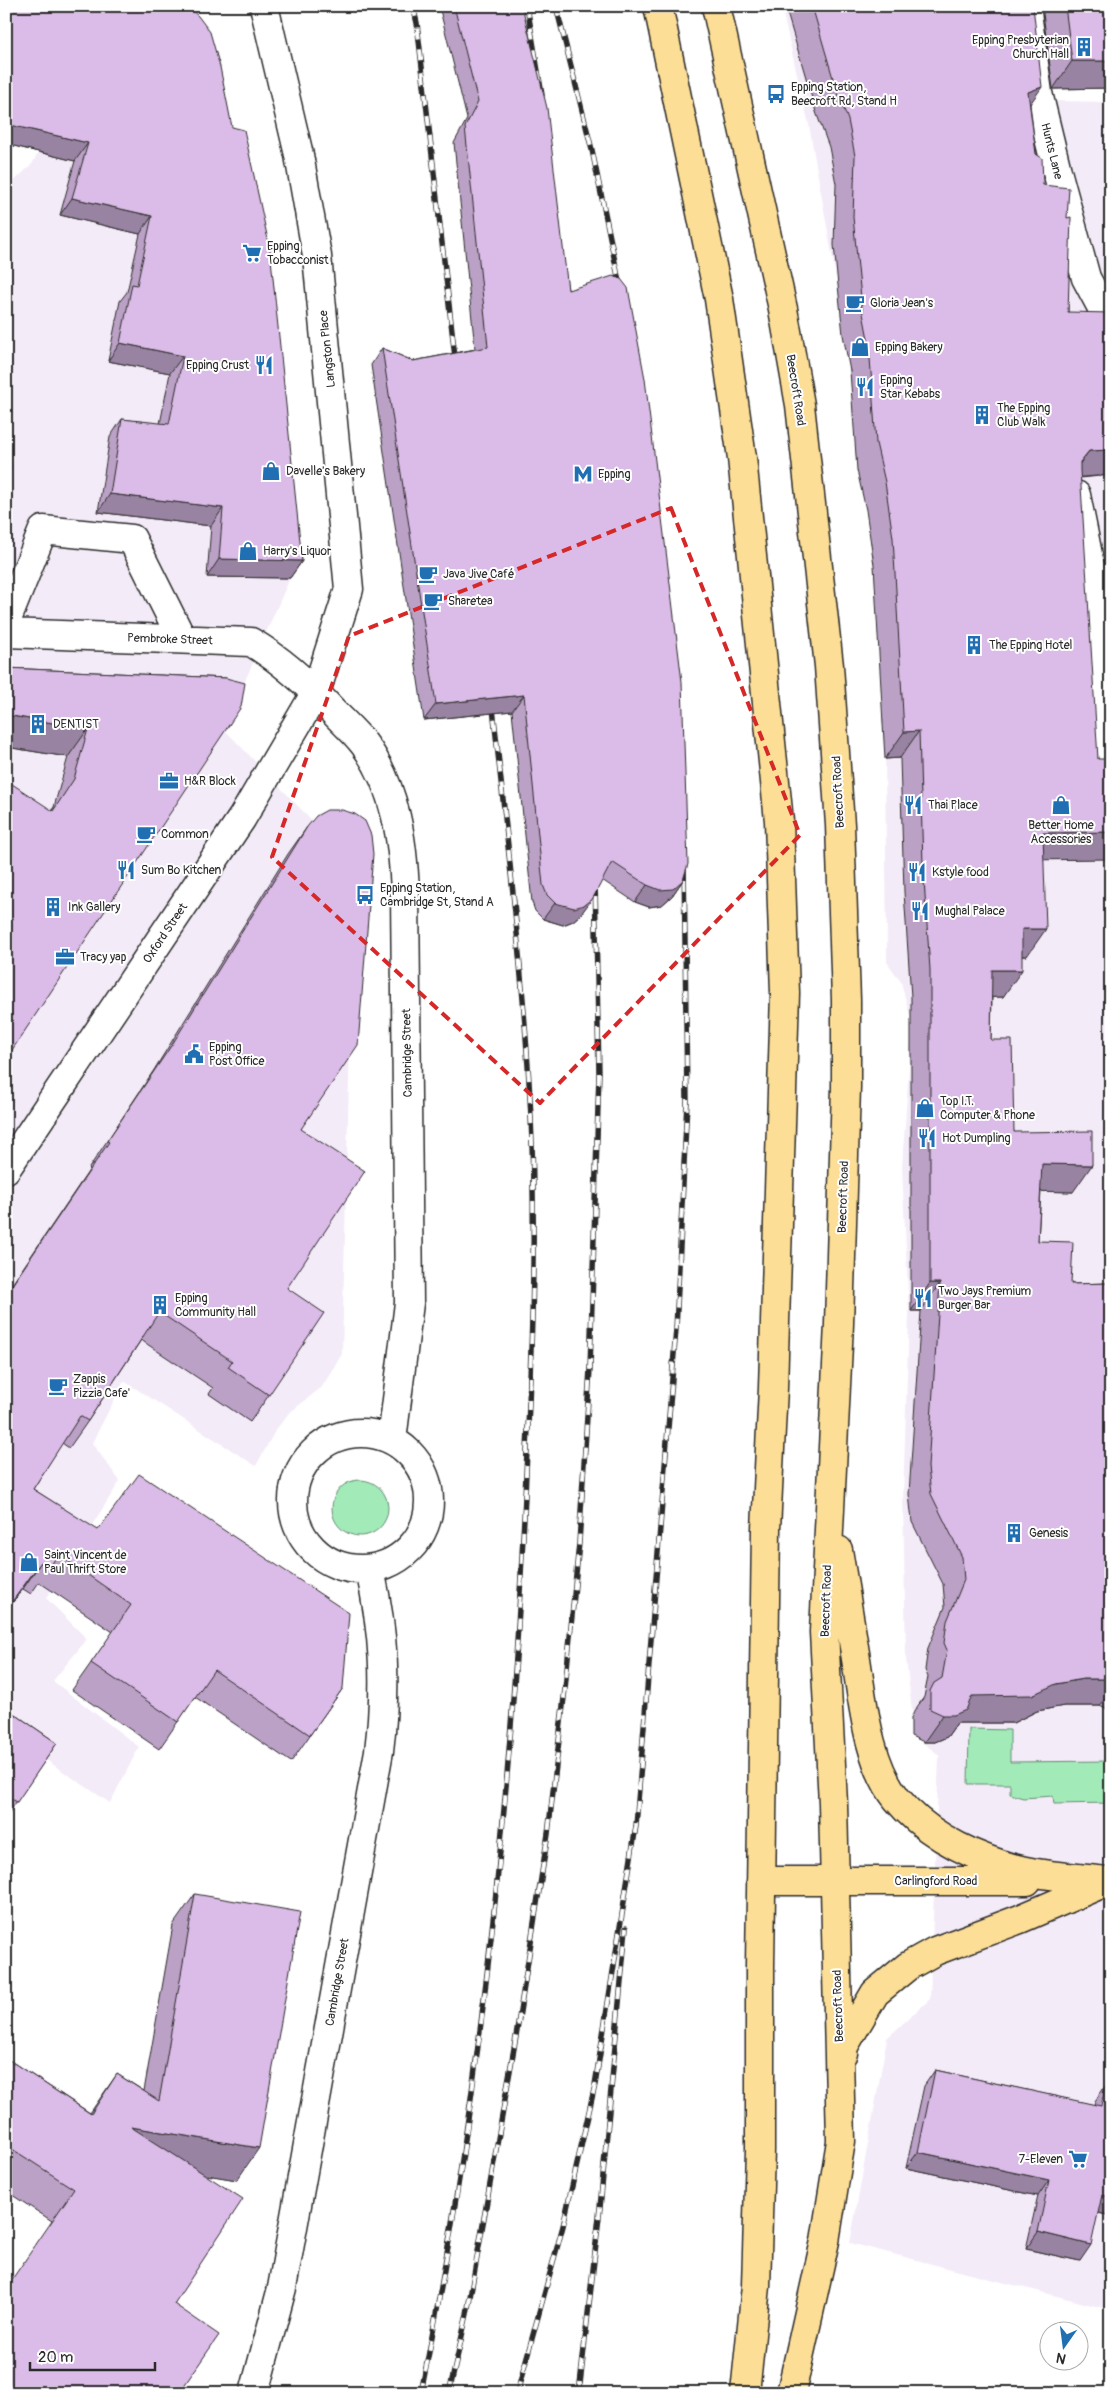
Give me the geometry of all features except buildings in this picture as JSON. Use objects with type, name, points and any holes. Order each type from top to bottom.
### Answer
[{"type":"main road","points":[[658,6],[708,244],[724,336],[742,458],[779,821],[785,993],[773,1378],[766,1529],[761,1881],[762,2064],[756,2286],[745,2393]]},
{"type":"main road","name":"Beecroft Road","points":[[716,6],[783,310],[800,405],[829,666],[840,825],[846,1019],[840,1315],[831,1507],[824,1589],[824,1632],[833,1802],[841,2141],[825,2241],[791,2393]]},
{"type":"main road","points":[[831,1507],[869,1737],[886,1781],[896,1798],[922,1825],[936,1835],[988,1859],[1028,1871],[1109,1881]]},
{"type":"main road","name":"Carlingford Road","points":[[761,1881],[1109,1881]]},
{"type":"main road","points":[[840,2094],[844,2046],[875,1993],[908,1966],[935,1951],[1020,1919],[1109,1881]]},
{"type":"street","name":"Langston Place","points":[[264,6],[299,155],[317,256],[349,588],[316,692]]},
{"type":"street","name":"Hunts Lane","points":[[1026,6],[1038,93],[1086,278],[1102,308],[1111,315]]},
{"type":"street","points":[[1076,495],[1104,597],[1111,752]]},
{"type":"street","points":[[6,622],[43,530],[132,539],[182,639]]},
{"type":"street","name":"Pembroke Street","points":[[6,633],[251,642],[266,651],[316,692]]},
{"type":"street","name":"Oxford Street","points":[[6,1170],[242,818],[316,692]]},
{"type":"street","name":"Cambridge Street","points":[[316,692],[364,744],[380,771],[394,808],[403,849],[409,1303],[392,1440]]},
{"type":"street","points":[[350,1433],[372,1433],[392,1440],[410,1453],[422,1470],[428,1491],[428,1512],[421,1533],[408,1550],[391,1562],[370,1569],[349,1568],[328,1561],[311,1548],[299,1531],[292,1510],[293,1489],[300,1469],[312,1451],[330,1440],[350,1433]]},
{"type":"street","name":"Cambridge Street","points":[[254,2393],[282,2288],[379,1751],[384,1704],[385,1669],[379,1609],[370,1569]]},
{"type":"highlighted area","points":[[671,508],[800,835],[540,1103],[272,857],[349,636]]},
{"type":"shaded area","points":[[781,6],[1047,6],[1048,101],[1111,102],[1111,2310],[850,2243],[887,2038],[930,1999],[939,1755],[915,1737],[906,1659],[903,1498],[909,1314],[902,1167],[912,1024],[901,982],[887,962],[885,759],[874,565],[839,295],[809,125]]},
{"type":"shaded area","points":[[72,91],[278,455],[290,578],[224,729],[352,862],[354,881],[342,1354],[322,1387],[288,1414],[275,1431],[256,1466],[124,1381],[92,1443],[120,1481],[46,1598],[87,1639],[53,1681],[139,1747],[110,1803],[6,1733],[6,189],[32,164]]},
{"type":"green space","points":[[360,1480],[371,1482],[380,1488],[386,1497],[388,1508],[386,1519],[380,1528],[371,1534],[360,1536],[349,1534],[340,1528],[334,1519],[332,1508],[334,1497],[340,1488],[349,1482]]},
{"type":"green space","points":[[969,1729],[1010,1730],[1010,1762],[1111,1761],[1111,1803],[1054,1804],[1053,1796],[1023,1798],[1010,1794],[1010,1784],[968,1784]]},
{"type":"railway","points":[[413,6],[417,23],[456,366]]},
{"type":"railway","points":[[527,6],[542,95]]},
{"type":"railway","points":[[556,6],[592,150],[621,291]]},
{"type":"railway","points":[[421,2393],[442,2285],[460,2176],[489,1957],[501,1848],[510,1738],[524,1518],[532,1318],[533,1167],[520,960],[492,699]]},
{"type":"railway","points":[[517,2393],[563,2226],[595,2085],[636,1826],[676,1329],[687,1102],[684,860]]},
{"type":"railway","points":[[449,2393],[467,2314],[516,2037],[548,1834],[565,1689],[579,1543],[590,1369],[599,1073],[595,880]]},
{"type":"railway","points":[[579,2393],[600,2208],[626,1928]]},
{"type":"place","name":"Epping Presbyterian Church Hall","points":[[1084,47]]},
{"type":"place","name":"Epping Station, Beecroft Rd, Stand H","points":[[776,94]]},
{"type":"place","name":"Epping Tobacconist","points":[[252,253]]},
{"type":"place","name":"Gloria Jean's","points":[[855,303]]},
{"type":"place","name":"Epping Bakery","points":[[860,347]]},
{"type":"place","name":"Epping Crust","points":[[264,365]]},
{"type":"place","name":"Epping Star Kebabs","points":[[865,387]]},
{"type":"place","name":"The Epping Club Walk","points":[[982,415]]},
{"type":"place","name":"Davelle's Bakery","points":[[271,471]]},
{"type":"place","name":"Epping","points":[[583,474]]},
{"type":"place","name":"Harry's Liquor","points":[[248,551]]},
{"type":"place","name":"Java Jive Café","points":[[428,574]]},
{"type":"place","name":"Sharetea","points":[[433,601]]},
{"type":"place","name":"The Epping Hotel","points":[[974,645]]},
{"type":"place","name":"DENTIST","points":[[38,724]]},
{"type":"place","name":"H&R Block","points":[[169,781]]},
{"type":"place","name":"Thai Place","points":[[913,805]]},
{"type":"place","name":"Better Home Accessories","points":[[1061,805]]},
{"type":"place","name":"Common","points":[[146,834]]},
{"type":"place","name":"Sum Bo Kitchen","points":[[126,870]]},
{"type":"place","name":"Kstyle food","points":[[917,872]]},
{"type":"place","name":"Epping Station, Cambridge St, Stand A","points":[[365,895]]},
{"type":"place","name":"Ink Gallery","points":[[53,907]]},
{"type":"place","name":"Mughal Palace","points":[[920,911]]},
{"type":"place","name":"Tracy yap","points":[[65,957]]},
{"type":"place","name":"Epping Post Office","points":[[194,1054]]},
{"type":"place","name":"Top I.T. Computer & Phone","points":[[925,1108]]},
{"type":"place","name":"Hot Dumpling","points":[[927,1138]]},
{"type":"place","name":"Two Jays Premium Burger Bar","points":[[923,1298]]},
{"type":"place","name":"Epping Community Hall","points":[[160,1305]]},
{"type":"place","name":"Zappis Pizzia Cafe'","points":[[58,1386]]},
{"type":"place","name":"Genesis","points":[[1014,1533]]},
{"type":"place","name":"Saint Vincent de Paul Thrift Store","points":[[29,1562]]},
{"type":"place","name":"7-Eleven","points":[[1078,2159]]}]
